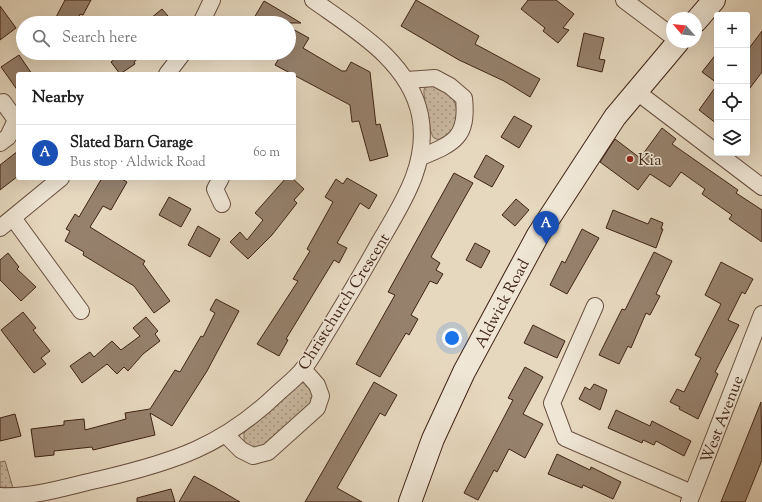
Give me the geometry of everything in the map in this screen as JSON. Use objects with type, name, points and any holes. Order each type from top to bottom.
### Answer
[{"type":"main road","points":[[702,14],[714,0]]},
{"type":"main road","name":"Aldwick Road","points":[[410,502],[433,439],[464,372],[509,285],[574,178],[616,117],[673,48]]},
{"type":"street","points":[[204,16],[212,0]]},
{"type":"street","name":"Christchurch Crescent","points":[[0,496],[15,497],[139,470],[187,455],[226,435],[262,409],[303,369],[397,212],[413,182],[421,157],[420,116],[407,80],[386,56],[313,0]]},
{"type":"street","points":[[624,0],[666,32]]},
{"type":"street","points":[[169,72],[178,60]]},
{"type":"street","points":[[407,80],[435,78],[450,86],[464,98],[465,113],[462,129],[453,141],[421,157]]},
{"type":"street","points":[[636,92],[762,187]]},
{"type":"street","points":[[0,102],[3,102],[16,120],[8,137],[0,143]]},
{"type":"street","points":[[59,180],[6,223],[81,311]]},
{"type":"street","points":[[220,180],[215,189],[222,204]]},
{"type":"street","points":[[595,306],[552,402],[566,438],[690,497]]},
{"type":"street","name":"West Avenue","points":[[690,497],[762,314]]},
{"type":"street","points":[[226,435],[241,450],[253,456],[268,452],[318,408],[321,396],[318,386],[303,369]]},
{"type":"shaded area","points":[[434,85],[449,94],[456,106],[456,121],[450,137],[436,139],[432,136],[424,89],[428,86]]},
{"type":"shaded area","points":[[299,383],[308,383],[314,389],[312,404],[263,449],[251,449],[244,443],[244,433],[249,426]]},
{"type":"shaded area","points":[[5,461],[13,488],[0,487],[0,462]]},
{"type":"building","points":[[65,0],[91,0],[83,15],[57,16]]},
{"type":"building","points":[[416,0],[479,36],[475,44],[540,79],[530,97],[504,81],[459,60],[401,26]]},
{"type":"building","points":[[528,0],[556,0],[574,14],[563,28],[569,30],[558,43],[543,31],[545,28],[521,9]]},
{"type":"building","points":[[264,1],[289,16],[255,16]]},
{"type":"building","points":[[0,6],[16,28],[0,40]]},
{"type":"building","points":[[162,9],[168,16],[154,16]]},
{"type":"building","points":[[296,31],[309,38],[303,48],[342,71],[346,71],[351,62],[370,72],[376,125],[380,124],[388,156],[370,161],[359,121],[352,122],[350,105],[296,76],[296,72],[288,72],[275,65],[278,60],[296,60]]},
{"type":"building","points":[[762,31],[762,72],[750,88],[750,48]]},
{"type":"building","points":[[584,33],[604,38],[599,59],[605,60],[602,72],[577,66]]},
{"type":"building","points":[[16,57],[16,60],[22,60],[31,72],[16,72],[16,88],[1,67]]},
{"type":"building","points":[[714,57],[714,81],[702,72]]},
{"type":"building","points":[[114,60],[136,60],[134,62],[135,64],[123,72],[118,72],[111,62]]},
{"type":"building","points":[[714,89],[714,122],[699,110]]},
{"type":"building","points":[[514,116],[532,126],[519,148],[501,137]]},
{"type":"building","points":[[662,128],[676,139],[672,144],[738,190],[736,193],[762,210],[762,242],[729,219],[732,215],[702,194],[705,189],[681,172],[670,187],[650,174],[638,190],[600,162],[615,139],[640,158]]},
{"type":"building","points":[[16,153],[16,178],[0,190],[0,165]]},
{"type":"building","points":[[486,155],[504,166],[492,187],[474,177]]},
{"type":"building","points":[[454,173],[473,183],[431,257],[440,263],[436,270],[443,274],[437,284],[430,281],[411,315],[418,319],[409,335],[406,333],[380,377],[356,364],[395,295],[388,292]]},
{"type":"building","points":[[347,178],[377,195],[369,209],[360,203],[337,243],[347,248],[339,263],[334,260],[286,339],[288,340],[279,356],[257,344],[298,281],[293,279],[310,251],[307,249],[333,202],[325,197],[336,179],[343,184]]},
{"type":"building","points":[[101,180],[124,180],[127,182],[111,210],[103,206],[90,227],[145,261],[143,264],[170,301],[154,313],[134,286],[83,255],[84,252],[65,241],[70,231],[66,229],[75,214],[79,217]]},
{"type":"building","points":[[284,180],[294,180],[304,189],[294,200],[297,203],[272,235],[248,259],[230,242],[240,232],[247,240],[263,220],[255,213]]},
{"type":"building","points":[[169,197],[191,209],[181,227],[159,215]]},
{"type":"building","points":[[516,199],[529,210],[515,226],[502,215]]},
{"type":"building","points":[[613,210],[648,224],[651,218],[663,223],[661,229],[663,229],[656,248],[606,228]]},
{"type":"building","points":[[198,226],[220,239],[210,257],[188,245]]},
{"type":"building","points":[[582,229],[599,238],[567,294],[550,285],[562,261],[565,263]]},
{"type":"building","points":[[475,243],[490,251],[481,268],[466,260]]},
{"type":"building","points":[[654,252],[672,261],[656,294],[660,296],[650,315],[646,313],[631,348],[628,346],[619,364],[599,355],[622,309],[625,310]]},
{"type":"building","points":[[8,253],[19,267],[17,269],[36,287],[21,301],[0,280],[0,260]]},
{"type":"building","points":[[721,262],[753,279],[745,294],[742,292],[728,320],[739,325],[715,372],[718,374],[698,419],[679,409],[680,407],[670,402],[677,389],[684,392],[701,358],[695,355],[721,304],[705,295]]},
{"type":"building","points":[[216,299],[239,311],[207,371],[172,426],[150,413],[155,435],[93,450],[92,447],[54,451],[54,455],[35,457],[31,429],[64,425],[64,421],[84,419],[85,430],[126,419],[125,413],[150,409],[175,370],[180,372],[201,336],[203,337],[215,313],[210,310]]},
{"type":"building","points":[[23,312],[36,328],[33,330],[50,351],[41,358],[46,364],[34,373],[1,330]]},
{"type":"building","points":[[146,317],[158,331],[155,334],[160,341],[143,354],[128,371],[124,367],[117,374],[107,364],[82,383],[70,366],[90,352],[94,357],[112,341],[121,350],[140,336],[133,328]]},
{"type":"building","points":[[533,325],[565,341],[557,358],[524,343]]},
{"type":"building","points":[[525,367],[543,377],[523,414],[543,424],[525,458],[509,449],[497,472],[494,470],[478,500],[464,493],[513,400],[508,398]]},
{"type":"building","points":[[374,382],[397,395],[385,416],[380,413],[337,488],[362,502],[305,502]]},
{"type":"building","points":[[594,384],[607,390],[600,410],[579,399],[585,387],[590,390]]},
{"type":"building","points":[[761,402],[762,460],[745,502],[721,502]]},
{"type":"building","points":[[616,410],[650,426],[652,421],[691,441],[684,456],[656,441],[654,445],[643,440],[642,443],[608,428]]},
{"type":"building","points":[[15,414],[21,436],[0,441],[0,418]]},
{"type":"building","points":[[557,454],[590,470],[591,467],[621,482],[613,499],[583,485],[582,488],[548,474]]},
{"type":"building","points":[[194,476],[216,488],[240,502],[179,502]]},
{"type":"building","points":[[171,489],[175,502],[137,502],[137,498]]},
{"type":"place","name":"Kia","points":[[630,159]]},
{"type":"place","name":"Slated Barn Garage","points":[[546,244]]}]
